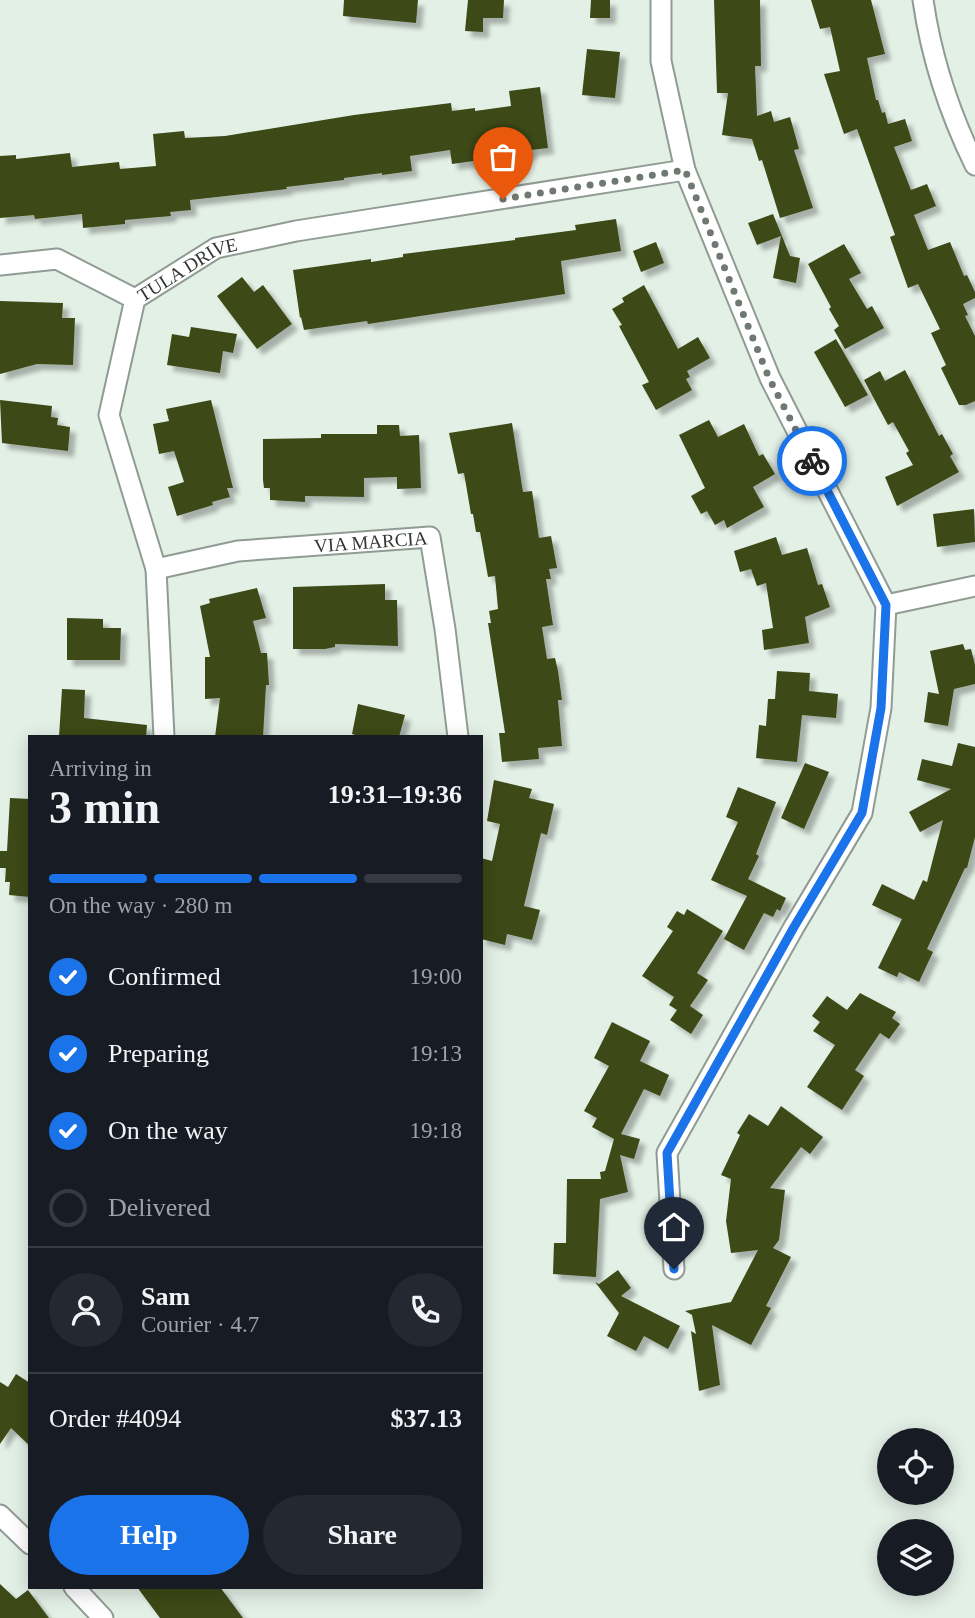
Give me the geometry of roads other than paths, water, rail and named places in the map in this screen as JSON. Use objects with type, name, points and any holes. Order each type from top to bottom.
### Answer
[{"type":"street","points":[[661,0],[661,61],[685,170],[769,378],[886,605],[881,708],[862,813],[794,927],[667,1153],[674,1269]]},
{"type":"street","points":[[923,0],[928,34],[961,137],[975,165]]},
{"type":"street","name":"TULA DRIVE","points":[[164,735],[156,569],[109,415],[135,299],[216,248],[296,231],[685,170]]},
{"type":"street","points":[[0,265],[57,259],[135,299]]},
{"type":"street","name":"VIA MARCIA","points":[[156,569],[238,551],[430,537],[458,735]]},
{"type":"street","points":[[886,605],[975,586]]},
{"type":"street","points":[[0,1515],[28,1542]]},
{"type":"street","points":[[76,1589],[103,1618]]}]
